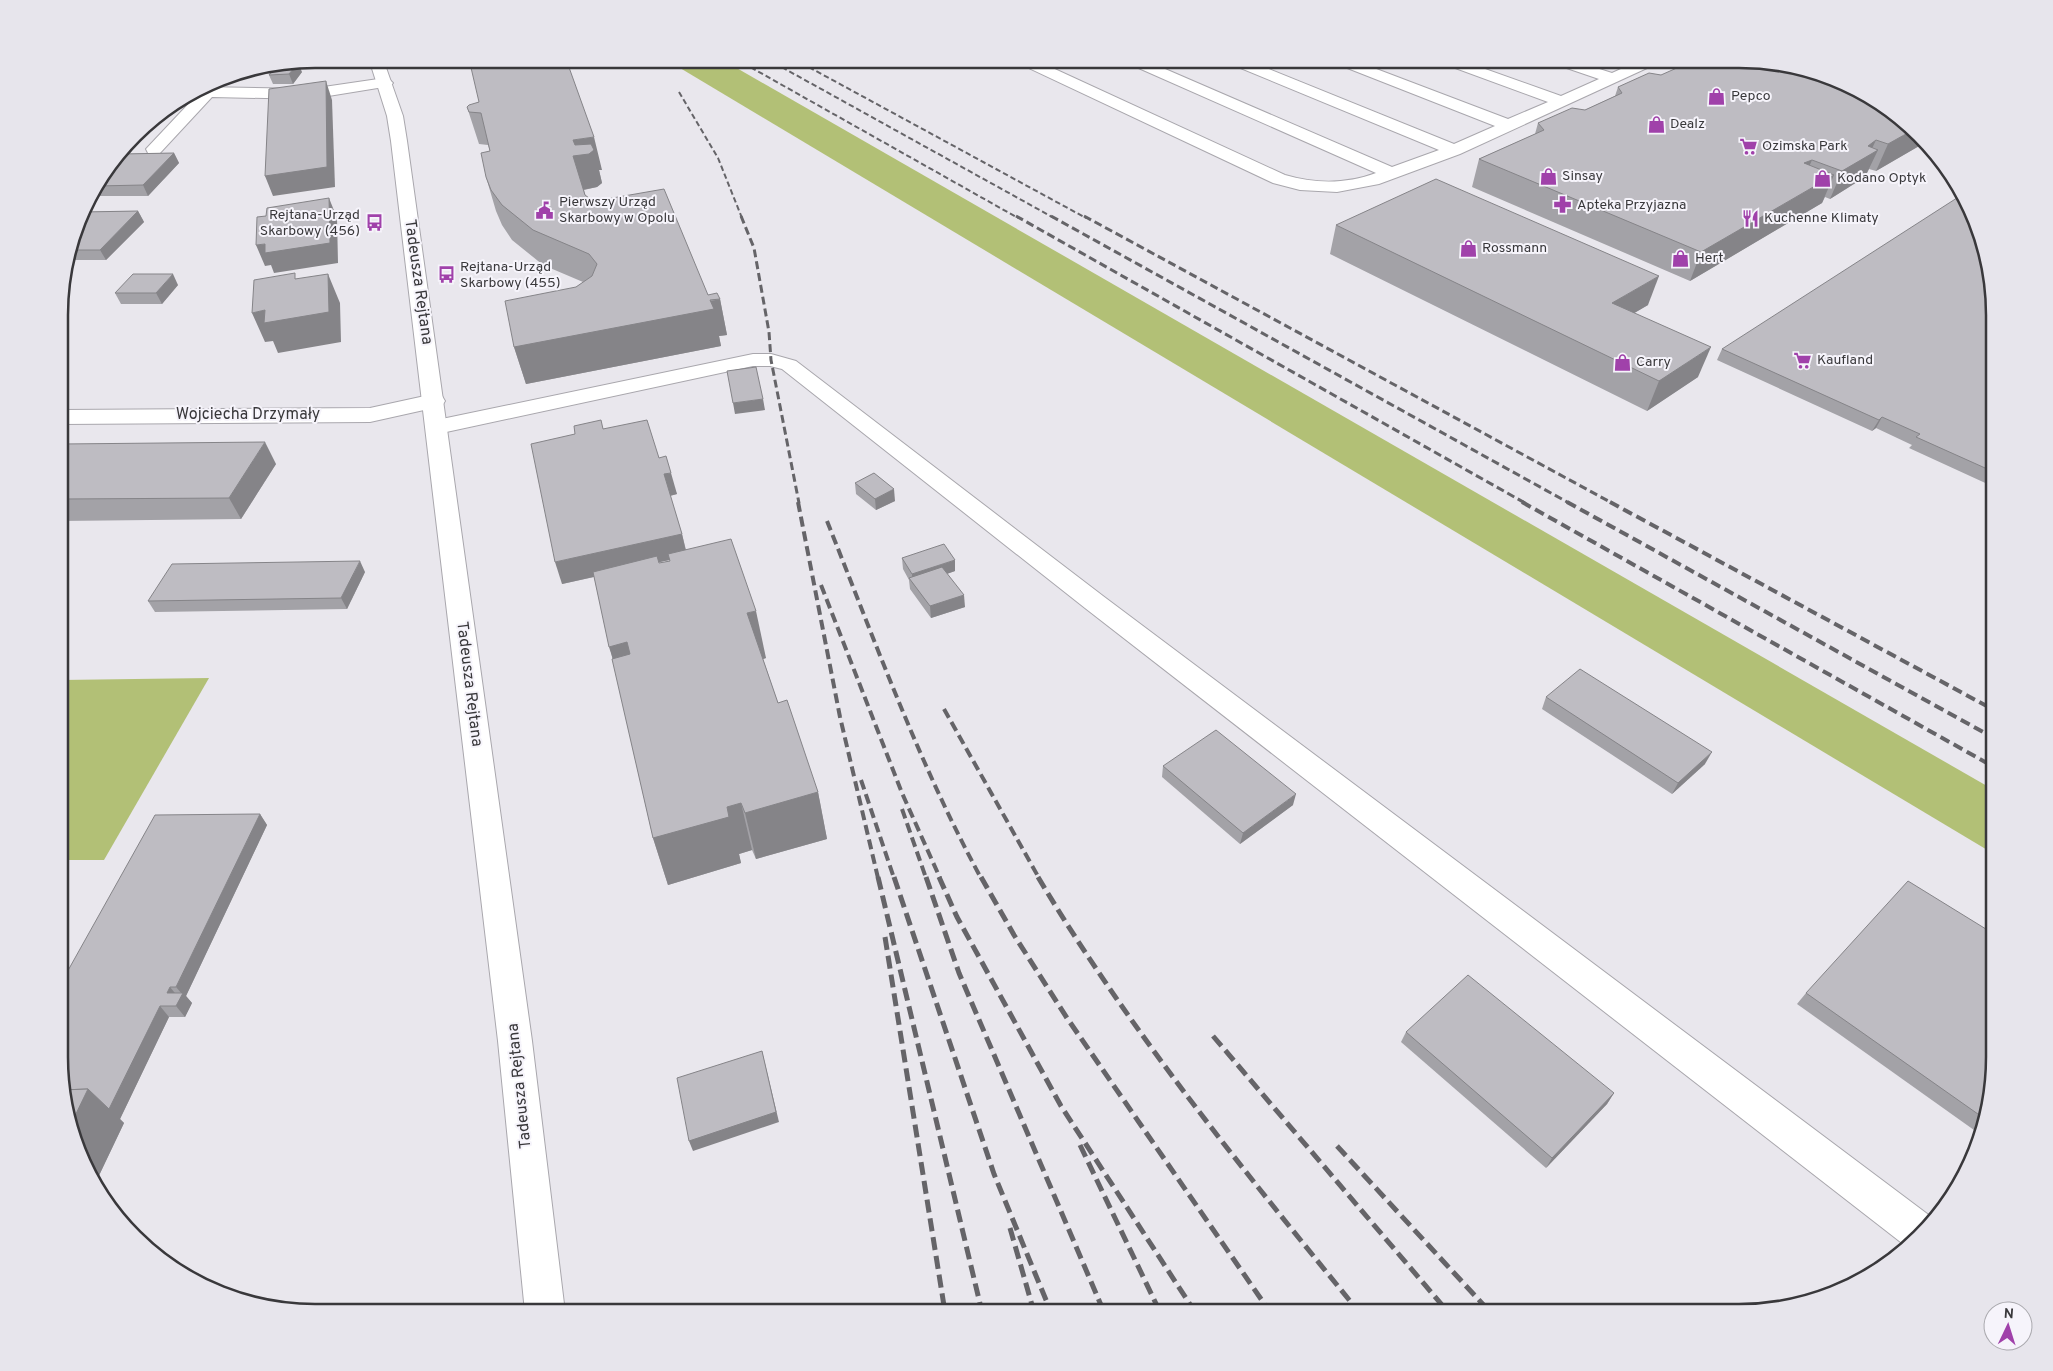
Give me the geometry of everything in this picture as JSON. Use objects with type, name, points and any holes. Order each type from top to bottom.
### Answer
[{"type":"street","points":[[1040,68],[1279,179],[1300,185],[1337,188],[1390,174],[1454,150],[1635,68]]},
{"type":"street","points":[[1150,68],[1390,174]]},
{"type":"street","points":[[1253,68],[1454,150]]},
{"type":"street","points":[[1360,68],[1508,125]]},
{"type":"street","points":[[1469,68],[1561,101]]},
{"type":"street","points":[[1581,68],[1612,78]]},
{"type":"street","points":[[207,92],[310,94],[381,71]]},
{"type":"street","name":"Tadeusza Rejtana","points":[[381,71],[399,141],[515,1040],[544,1304]]},
{"type":"street","points":[[154,148],[196,98]]},
{"type":"street","name":"Wojciecha Drzymały","points":[[68,417],[435,414],[753,360],[771,360],[789,365],[1094,602],[1915,1229]]},
{"type":"green space","points":[[680,68],[737,68],[1986,785],[1986,849]]},
{"type":"green space","points":[[209,678],[104,860],[68,860],[68,680]]},
{"type":"building","points":[[471,68],[569,68],[594,137],[573,140],[575,145],[591,144],[594,150],[589,154],[573,156],[585,195],[589,198],[601,200],[664,189],[708,295],[717,293],[720,299],[710,300],[714,309],[514,347],[505,301],[576,287],[592,276],[597,264],[589,254],[533,230],[502,205],[491,190],[481,153],[490,151],[481,113],[469,112],[467,107],[479,102]]},
{"type":"building","points":[[1677,68],[1754,68],[1787,72],[1833,86],[1848,93],[1876,109],[1906,134],[1888,144],[1876,140],[1868,146],[1878,150],[1842,171],[1812,160],[1804,163],[1834,175],[1701,252],[1479,159],[1544,130],[1538,123],[1572,108],[1585,110],[1622,93],[1618,87],[1649,73],[1661,75]]},
{"type":"building","points":[[293,69],[289,74],[269,75],[272,71]]},
{"type":"building","points":[[326,81],[327,167],[265,176],[269,89]]},
{"type":"building","points":[[174,153],[143,185],[104,186],[127,154]]},
{"type":"building","points":[[1436,179],[1659,276],[1612,303],[1711,347],[1659,381],[1336,225]]},
{"type":"building","points":[[329,198],[330,243],[265,253],[265,244],[256,245],[257,217],[266,216],[267,208]]},
{"type":"building","points":[[1956,198],[1967,220],[1977,251],[1985,299],[1986,468],[1916,437],[1920,434],[1882,417],[1879,420],[1722,349]]},
{"type":"building","points":[[138,211],[100,250],[76,250],[90,212]]},
{"type":"building","points":[[295,273],[295,279],[328,274],[329,312],[264,323],[265,310],[252,313],[254,280]]},
{"type":"building","points":[[133,274],[173,274],[156,293],[115,293]]},
{"type":"building","points":[[756,367],[763,399],[733,403],[727,371]]},
{"type":"building","points":[[601,420],[603,429],[647,420],[659,458],[666,456],[671,473],[664,474],[682,534],[555,562],[531,444],[575,434],[574,426]]},
{"type":"building","points":[[265,442],[229,498],[68,499],[68,444]]},
{"type":"building","points":[[874,473],[894,489],[875,499],[855,483]]},
{"type":"building","points":[[731,539],[756,611],[747,613],[778,703],[787,700],[818,792],[745,813],[741,803],[727,807],[729,817],[653,838],[612,659],[630,654],[627,642],[609,647],[593,572],[657,556],[659,563],[670,561],[668,554]]},
{"type":"building","points":[[944,544],[955,560],[912,574],[902,558]]},
{"type":"building","points":[[360,561],[341,598],[148,601],[172,564]]},
{"type":"building","points":[[942,567],[964,595],[930,606],[909,578]]},
{"type":"building","points":[[1580,669],[1712,752],[1678,783],[1546,697]]},
{"type":"building","points":[[1216,730],[1296,794],[1243,833],[1163,766]]},
{"type":"building","points":[[260,814],[176,987],[170,987],[167,993],[183,993],[176,1006],[160,1006],[109,1109],[88,1089],[70,1090],[68,1072],[68,970],[155,815]]},
{"type":"building","points":[[1908,881],[1986,929],[1986,1056],[1978,1114],[1806,993]]},
{"type":"building","points":[[1468,975],[1614,1093],[1552,1158],[1406,1032]]},
{"type":"building","points":[[762,1051],[776,1112],[689,1141],[677,1078]]},
{"type":"building","points":[[88,1089],[75,1116],[72,1105],[70,1090]]},
{"type":"railway","points":[[752,68],[1018,218]]},
{"type":"railway","points":[[783,68],[1054,218]]},
{"type":"railway","points":[[811,68],[1086,218]]},
{"type":"railway","points":[[679,92],[718,158],[742,218]]},
{"type":"railway","points":[[741,216],[754,248],[769,332],[771,360],[799,503]]},
{"type":"railway","points":[[1016,216],[1525,503]]},
{"type":"railway","points":[[1051,216],[1569,503]]},
{"type":"railway","points":[[1084,216],[1612,503]]},
{"type":"railway","points":[[798,502],[840,717],[878,878]]},
{"type":"railway","points":[[1522,502],[1986,763]]},
{"type":"railway","points":[[1567,502],[1986,734]]},
{"type":"railway","points":[[1610,502],[1986,706]]},
{"type":"railway","points":[[827,521],[880,657],[918,747],[981,878]]},
{"type":"railway","points":[[821,585],[902,793],[940,878]]},
{"type":"railway","points":[[944,709],[1039,878]]},
{"type":"railway","points":[[861,780],[894,878]]},
{"type":"railway","points":[[902,809],[926,878]]},
{"type":"railway","points":[[878,877],[980,1304]]},
{"type":"railway","points":[[894,877],[994,1174],[1048,1304]]},
{"type":"railway","points":[[926,877],[959,973],[1101,1304]]},
{"type":"railway","points":[[939,877],[957,917],[1061,1106],[1190,1304]]},
{"type":"railway","points":[[981,877],[1014,935],[1067,1018],[1264,1304]]},
{"type":"railway","points":[[1038,877],[1111,991],[1150,1046],[1232,1154],[1353,1304]]},
{"type":"railway","points":[[885,937],[944,1304]]},
{"type":"railway","points":[[1213,1036],[1441,1304]]},
{"type":"railway","points":[[1080,1145],[1156,1304]]},
{"type":"railway","points":[[1337,1146],[1483,1304]]},
{"type":"railway","points":[[1010,1228],[1032,1304]]},
{"type":"place","name":"Pepco","points":[[1717,96]]},
{"type":"place","name":"Dealz","points":[[1656,124]]},
{"type":"place","name":"Ozimska Park","points":[[1748,146]]},
{"type":"place","name":"Sinsay","points":[[1548,176]]},
{"type":"place","name":"Kodano Optyk","points":[[1823,178]]},
{"type":"place","name":"Apteka Przyjazna","points":[[1563,205]]},
{"type":"place","name":"Pierwszy Urząd Skarbowy w Opolu","points":[[545,210]]},
{"type":"place","name":"Kuchenne Klimaty","points":[[1750,218]]},
{"type":"place","name":"Rejtana-Urząd Skarbowy (456)","points":[[374,223]]},
{"type":"place","name":"Rossmann","points":[[1468,248]]},
{"type":"place","name":"Hert","points":[[1681,258]]},
{"type":"place","name":"Rejtana-Urząd Skarbowy (455)","points":[[446,275]]},
{"type":"place","name":"Kaufland","points":[[1803,360]]},
{"type":"place","name":"Carry","points":[[1622,362]]}]
